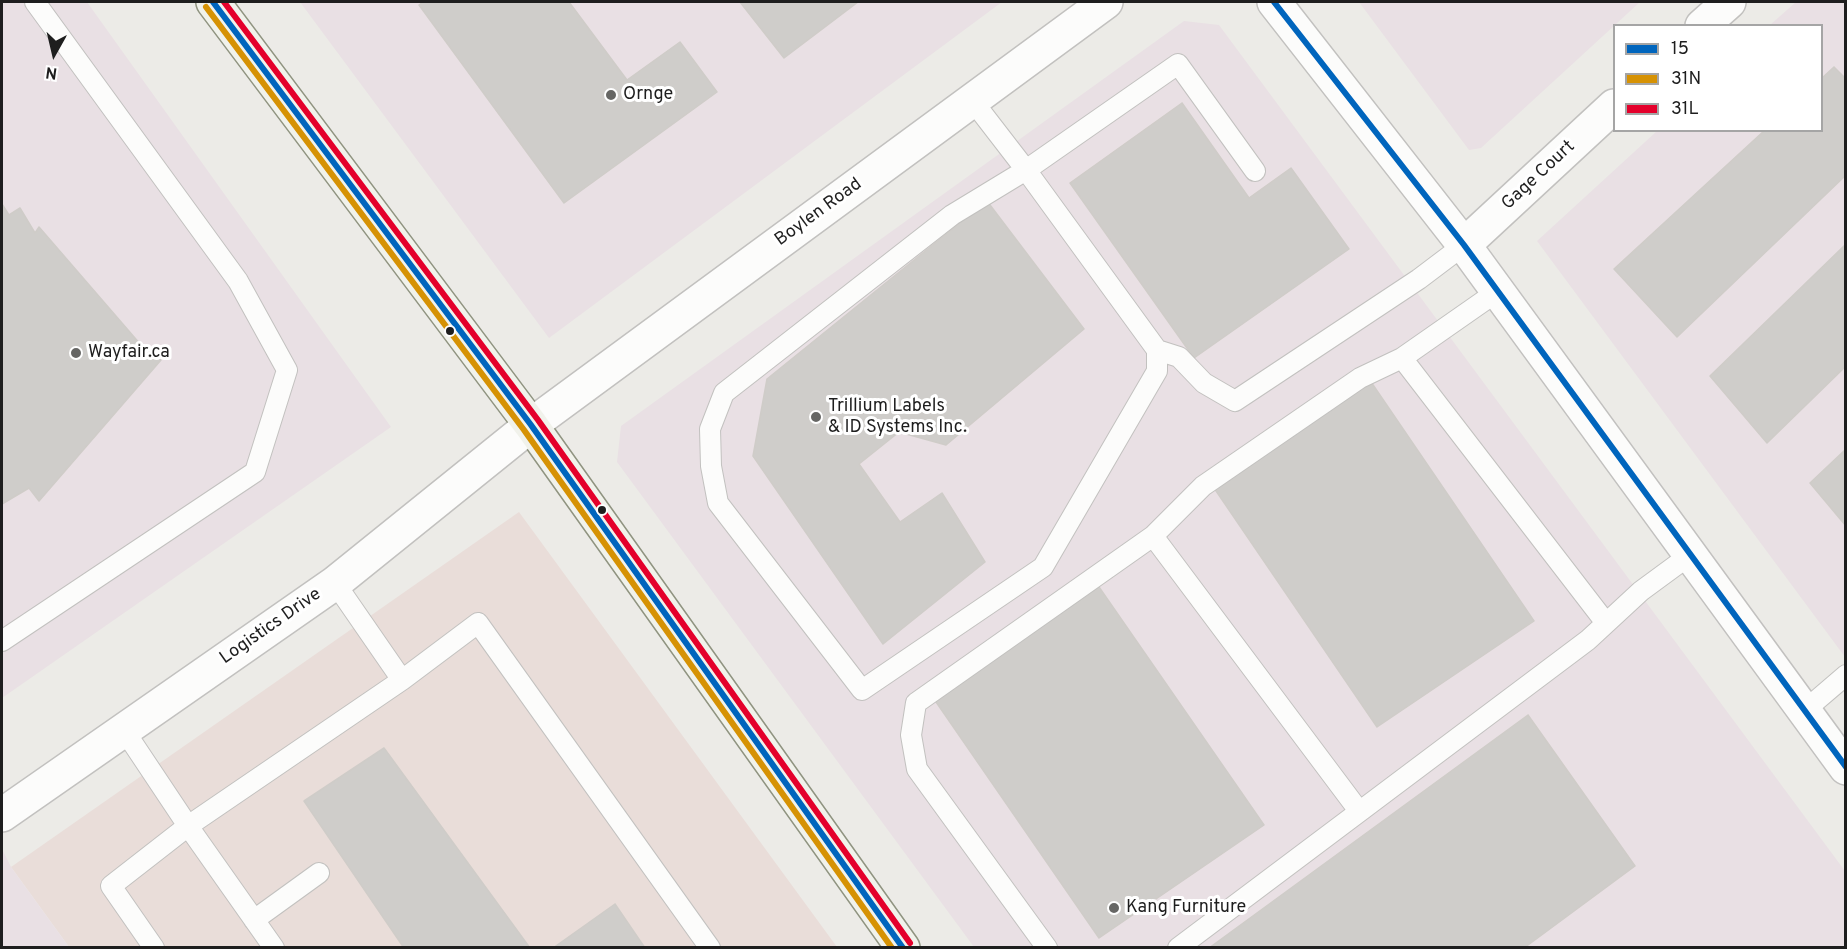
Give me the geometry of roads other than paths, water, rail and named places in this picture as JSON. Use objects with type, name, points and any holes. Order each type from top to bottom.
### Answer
[{"type":"main road","points":[[213,2],[531,425],[903,948]]},
{"type":"street","name":"Boylen Road","points":[[531,425],[1106,2]]},
{"type":"street","points":[[1274,2],[1464,245],[1845,768]]},
{"type":"street","points":[[1704,24],[1728,2]]},
{"type":"street","name":"Gage Court","points":[[1464,245],[1613,107]]},
{"type":"street","name":"Logistics Drive","points":[[2,816],[335,583],[531,425]]},
{"type":"lane","points":[[2,641],[255,472],[287,370],[238,281],[35,2]]},
{"type":"lane","points":[[972,100],[1026,170],[1157,350],[1158,371],[1043,567],[862,690],[718,503],[711,466],[710,429],[724,393],[952,215],[1026,170],[1178,64],[1255,171]]},
{"type":"lane","points":[[1157,350],[1179,357],[1204,383],[1235,401],[1419,279],[1464,245]]},
{"type":"lane","points":[[1047,948],[917,769],[910,735],[916,703],[1153,536],[1203,486],[1360,378],[1402,358],[1498,291]]},
{"type":"lane","points":[[1402,358],[1606,623]]},
{"type":"lane","points":[[1153,536],[1359,811]]},
{"type":"lane","points":[[1178,948],[1588,640],[1641,591],[1690,555]]},
{"type":"lane","points":[[335,583],[402,680]]},
{"type":"lane","points":[[154,948],[111,886],[188,826],[402,680],[478,623],[710,948]]},
{"type":"lane","points":[[1804,711],[1845,675]]},
{"type":"lane","points":[[124,730],[274,948]]},
{"type":"lane","points":[[254,920],[318,873]]},
{"type":"place","name":"Ornge","points":[[611,95]]},
{"type":"place","name":"Wayfair.ca","points":[[76,353]]},
{"type":"place","name":"Trillium Labels & ID Systems Inc.","points":[[816,417]]},
{"type":"place","name":"Kang Furniture","points":[[1114,908]]}]
